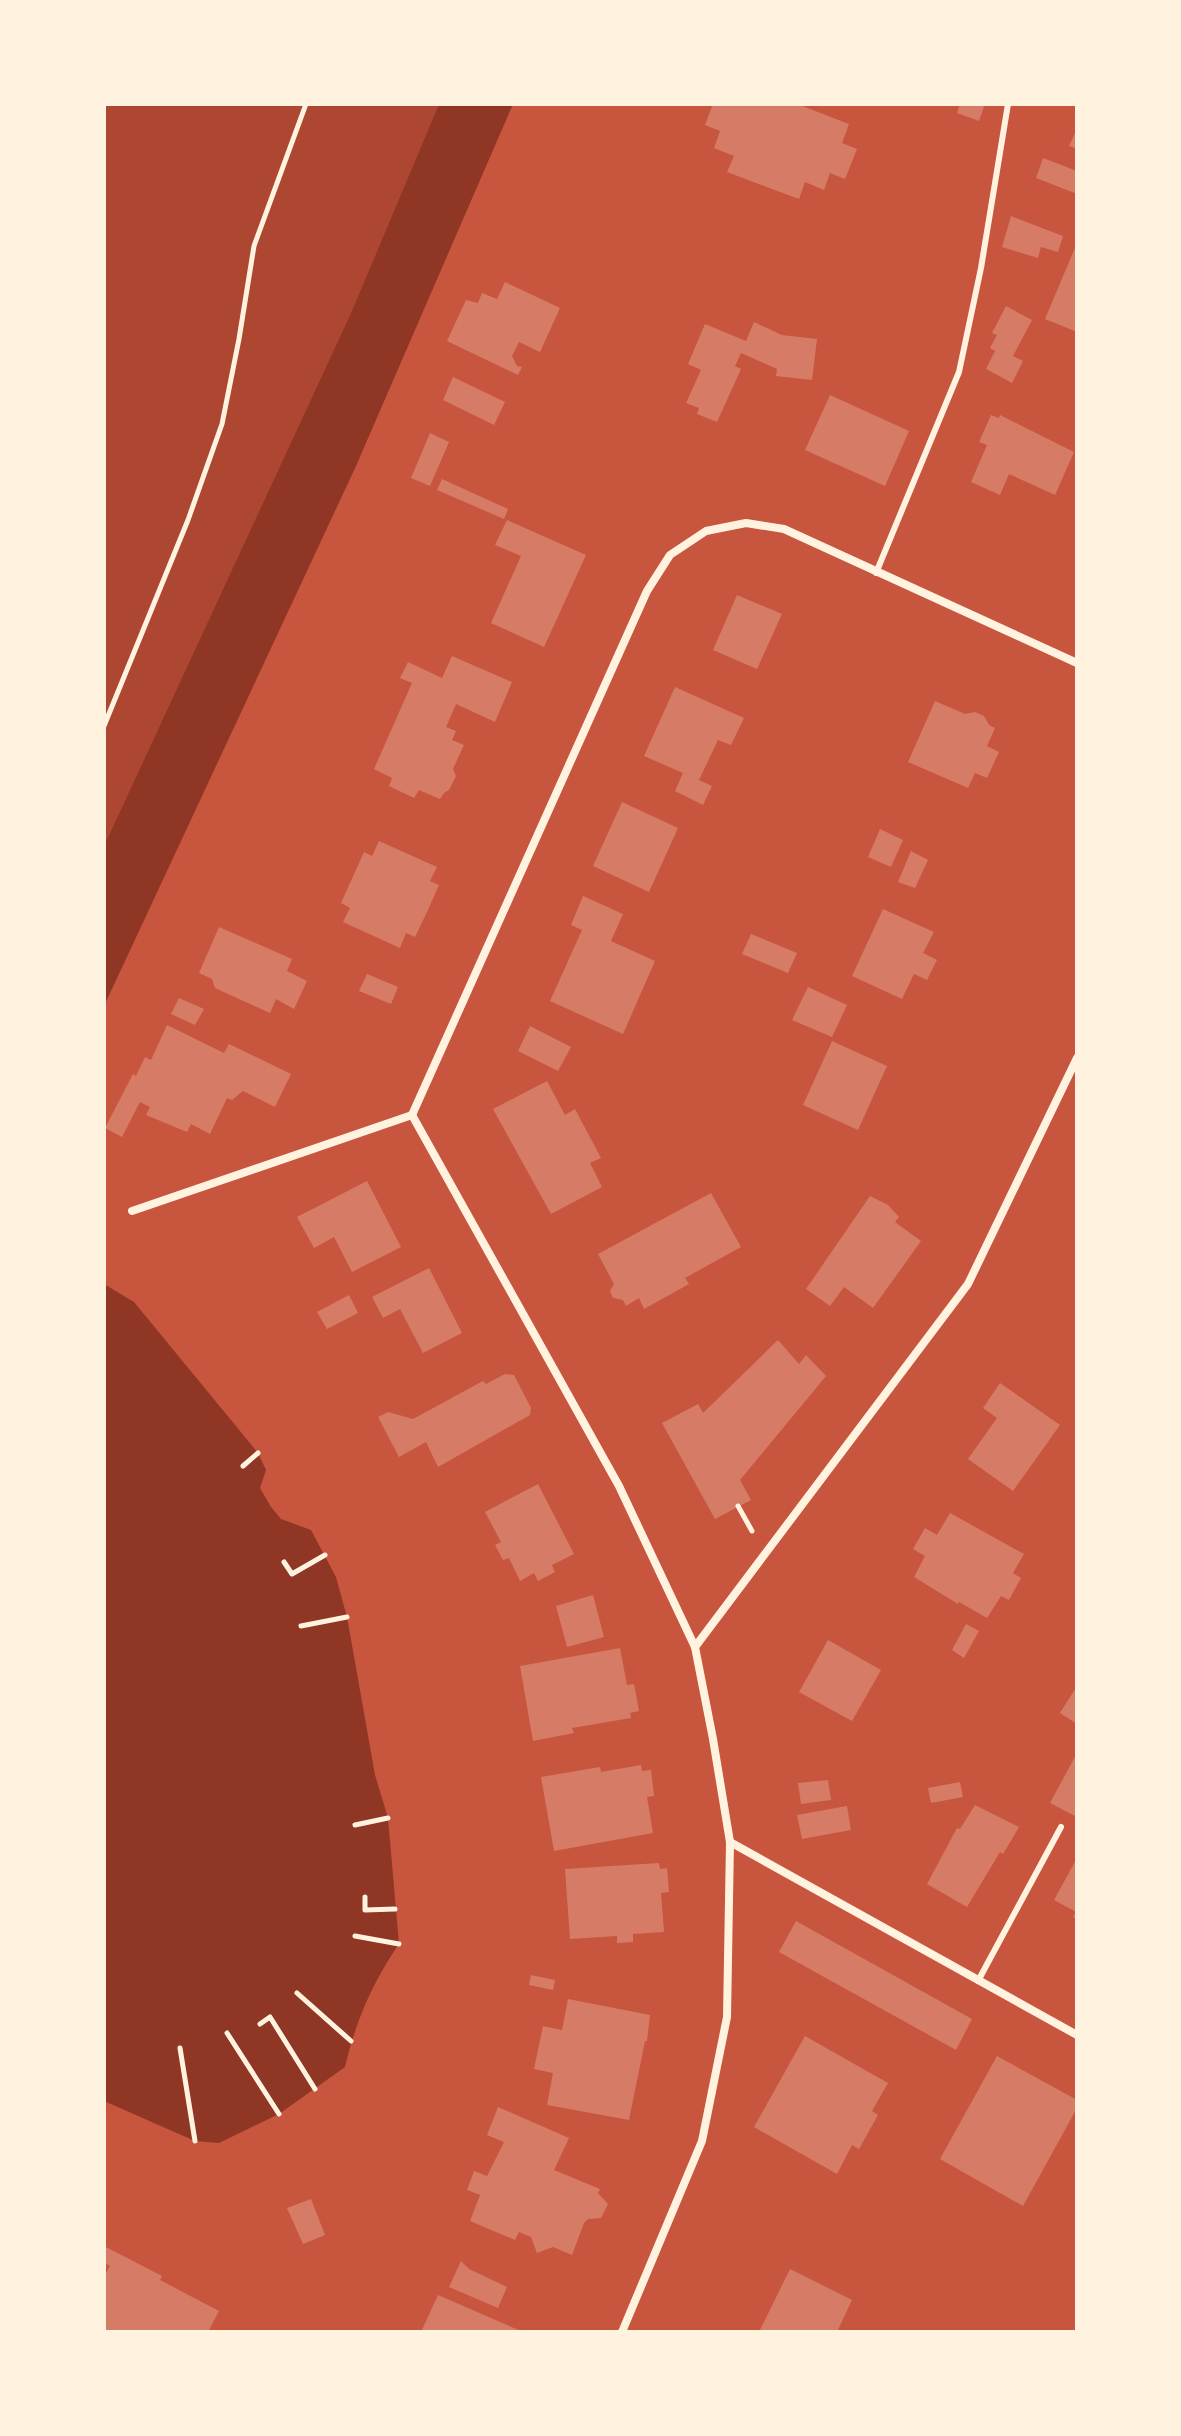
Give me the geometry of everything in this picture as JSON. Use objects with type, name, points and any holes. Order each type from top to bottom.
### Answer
[{"type":"street","points":[[132,1211],[412,1115],[647,591],[670,555],[706,531],[746,523],[784,529],[1077,663]]},
{"type":"street","points":[[695,1647],[968,1284],[1077,1058]]},
{"type":"street","points":[[412,1115],[619,1486],[695,1647],[730,1842],[727,2017],[702,2141],[622,2332]]},
{"type":"street","points":[[730,1842],[1077,2035]]},
{"type":"lane","points":[[876,573],[959,372],[981,268],[1008,104]]},
{"type":"lane","points":[[978,1981],[1061,1827]]},
{"type":"path","points":[[104,726],[188,520],[222,424],[254,246],[306,104]]},
{"type":"path","points":[[243,1466],[258,1453]]},
{"type":"path","points":[[284,1562],[292,1574],[325,1555]]},
{"type":"path","points":[[301,1626],[347,1617]]},
{"type":"path","points":[[355,1825],[388,1818]]},
{"type":"path","points":[[365,1897],[365,1910],[395,1909]]},
{"type":"path","points":[[355,1936],[399,1944]]},
{"type":"path","points":[[297,1993],[351,2041]]},
{"type":"path","points":[[260,2024],[270,2017],[315,2089]]},
{"type":"path","points":[[227,2033],[279,2114]]},
{"type":"path","points":[[180,2048],[195,2141]]},
{"type":"shaded area","points":[[104,104],[439,104],[351,313],[104,846]]},
{"type":"shaded area","points":[[439,104],[513,104],[356,466],[104,1006],[104,846],[351,313]]},
{"type":"shaded area","points":[[104,1284],[134,1302],[258,1453],[266,1470],[260,1488],[271,1507],[281,1519],[311,1530],[336,1577],[347,1617],[375,1775],[388,1818],[399,1944],[366,2003],[345,2067],[279,2114],[219,2143],[195,2141],[104,2101]]},
{"type":"building","points":[[713,104],[797,104],[849,124],[842,143],[857,149],[845,179],[830,173],[824,190],[805,182],[799,199],[727,172],[734,156],[714,148],[720,131],[705,125]]},
{"type":"building","points":[[960,104],[985,104],[979,121],[957,113]]},
{"type":"building","points":[[1077,134],[1077,149],[1069,146]]},
{"type":"building","points":[[1043,158],[1077,171],[1077,194],[1036,178]]},
{"type":"building","points":[[1011,216],[1063,236],[1058,252],[1041,247],[1038,258],[1002,247]]},
{"type":"building","points":[[1077,243],[1077,332],[1045,319]]},
{"type":"building","points":[[505,282],[560,308],[540,352],[519,342],[512,356],[517,366],[522,367],[518,375],[447,341],[466,300],[478,303],[482,293],[497,299]]},
{"type":"building","points":[[1006,306],[1032,320],[1013,356],[1023,361],[1012,383],[986,369],[995,351],[990,348],[997,335],[992,333]]},
{"type":"building","points":[[754,322],[782,335],[817,339],[812,380],[776,376],[777,369],[741,353],[735,366],[741,369],[717,422],[697,414],[699,408],[686,403],[701,370],[688,364],[705,324],[746,341]]},
{"type":"building","points":[[453,377],[505,402],[494,425],[443,400]]},
{"type":"building","points":[[830,395],[909,431],[885,486],[805,450]]},
{"type":"building","points":[[991,415],[999,418],[1000,415],[1074,452],[1055,495],[1009,474],[1000,495],[971,482],[987,445],[979,442]]},
{"type":"building","points":[[430,433],[449,442],[430,486],[411,478]]},
{"type":"building","points":[[442,479],[508,509],[504,519],[437,490]]},
{"type":"building","points":[[507,520],[586,555],[544,647],[491,623],[521,556],[495,545]]},
{"type":"building","points":[[737,595],[782,614],[757,669],[713,650]]},
{"type":"building","points":[[452,656],[512,682],[495,722],[456,704],[446,727],[456,731],[452,740],[464,745],[453,769],[456,776],[440,799],[419,790],[414,798],[389,786],[392,778],[374,769],[412,683],[400,678],[408,662],[442,678]]},
{"type":"building","points":[[675,687],[744,718],[731,745],[718,740],[699,780],[712,786],[703,805],[675,791],[683,773],[644,756]]},
{"type":"building","points":[[935,701],[965,714],[975,712],[984,716],[995,728],[987,746],[999,752],[987,778],[975,773],[968,788],[908,762]]},
{"type":"building","points":[[622,802],[678,828],[649,892],[593,866]]},
{"type":"building","points":[[880,829],[903,840],[891,867],[868,857]]},
{"type":"building","points":[[379,841],[437,867],[430,881],[439,885],[427,912],[415,937],[406,933],[400,948],[343,922],[350,908],[341,903],[364,852],[372,856]]},
{"type":"building","points":[[911,851],[928,860],[915,888],[898,882]]},
{"type":"building","points":[[583,896],[623,914],[611,941],[655,961],[623,1034],[550,1001],[582,930],[571,925]]},
{"type":"building","points":[[883,909],[934,932],[923,953],[937,960],[927,980],[914,974],[902,999],[852,976]]},
{"type":"building","points":[[219,927],[292,959],[287,971],[307,981],[294,1009],[276,999],[270,1013],[215,988],[212,979],[199,973]]},
{"type":"building","points":[[751,934],[797,953],[788,973],[742,954]]},
{"type":"building","points":[[367,974],[398,987],[391,1004],[359,991]]},
{"type":"building","points":[[808,987],[847,1005],[832,1037],[792,1020]]},
{"type":"building","points":[[179,998],[204,1009],[195,1025],[171,1014]]},
{"type":"building","points":[[167,1025],[224,1053],[229,1044],[291,1074],[275,1107],[243,1091],[232,1100],[227,1098],[210,1134],[191,1124],[187,1132],[146,1115],[150,1107],[140,1102],[122,1137],[105,1128],[133,1074],[136,1076],[145,1057],[151,1060]]},
{"type":"building","points":[[530,1026],[571,1047],[558,1071],[518,1051]]},
{"type":"building","points":[[832,1041],[887,1066],[858,1130],[803,1105]]},
{"type":"building","points":[[547,1081],[565,1115],[575,1109],[601,1158],[590,1163],[602,1187],[551,1214],[493,1109]]},
{"type":"building","points":[[367,1181],[401,1247],[352,1272],[334,1237],[314,1248],[297,1217]]},
{"type":"building","points":[[711,1193],[741,1247],[685,1278],[689,1284],[644,1309],[639,1298],[626,1306],[623,1300],[613,1298],[610,1291],[614,1284],[598,1254]]},
{"type":"building","points":[[870,1196],[888,1205],[899,1217],[895,1222],[921,1241],[873,1308],[844,1287],[830,1306],[806,1289]]},
{"type":"building","points":[[429,1268],[462,1333],[423,1353],[400,1309],[383,1318],[372,1297]]},
{"type":"building","points":[[349,1295],[358,1313],[327,1329],[317,1312]]},
{"type":"building","points":[[778,1340],[799,1364],[806,1355],[826,1376],[740,1480],[751,1500],[715,1519],[662,1423],[698,1404],[703,1413]]},
{"type":"building","points":[[505,1374],[514,1375],[531,1408],[530,1415],[438,1467],[426,1442],[399,1457],[378,1417],[388,1412],[413,1419],[483,1381],[486,1384]]},
{"type":"building","points":[[1000,1383],[1060,1425],[1013,1491],[968,1459],[997,1418],[983,1408]]},
{"type":"building","points":[[538,1484],[574,1554],[552,1565],[555,1572],[538,1581],[534,1573],[520,1581],[509,1558],[503,1560],[495,1545],[501,1542],[485,1512]]},
{"type":"building","points":[[950,1513],[1024,1554],[1013,1573],[1021,1578],[1009,1600],[1001,1596],[987,1618],[914,1577],[925,1556],[913,1549],[925,1528],[937,1535]]},
{"type":"building","points":[[593,1595],[604,1637],[567,1647],[556,1606]]},
{"type":"building","points":[[966,1624],[979,1631],[964,1658],[952,1650]]},
{"type":"building","points":[[828,1640],[881,1670],[852,1721],[799,1692]]},
{"type":"building","points":[[620,1648],[627,1685],[634,1684],[639,1711],[630,1713],[631,1718],[572,1728],[574,1733],[533,1741],[520,1666]]},
{"type":"building","points":[[1077,1686],[1077,1724],[1060,1713]]},
{"type":"building","points":[[1077,1753],[1077,1817],[1050,1803]]},
{"type":"building","points":[[641,1765],[642,1771],[651,1770],[654,1796],[647,1797],[653,1833],[554,1851],[541,1777],[600,1767],[601,1772]]},
{"type":"building","points":[[828,1780],[831,1800],[801,1804],[798,1783]]},
{"type":"building","points":[[960,1782],[963,1797],[931,1803],[928,1788]]},
{"type":"building","points":[[975,1805],[1019,1827],[967,1907],[927,1884],[957,1828],[960,1829]]},
{"type":"building","points":[[847,1806],[851,1830],[802,1839],[797,1815]]},
{"type":"building","points":[[1077,1858],[1077,1919],[1073,1917],[1076,1912],[1054,1900]]},
{"type":"building","points":[[659,1863],[660,1869],[667,1868],[669,1892],[661,1893],[664,1932],[633,1934],[633,1942],[617,1943],[617,1936],[570,1939],[565,1869]]},
{"type":"building","points":[[796,1921],[972,2019],[956,2050],[779,1952]]},
{"type":"building","points":[[531,1975],[555,1980],[553,1990],[529,1985]]},
{"type":"building","points":[[568,1999],[650,2015],[629,2120],[547,2105],[553,2073],[534,2069],[543,2026],[562,2030]]},
{"type":"building","points":[[805,2036],[888,2083],[872,2111],[878,2115],[859,2149],[852,2145],[837,2174],[754,2127]]},
{"type":"building","points":[[997,2056],[1077,2100],[1077,2108],[1023,2206],[940,2159]]},
{"type":"building","points":[[498,2107],[569,2138],[554,2170],[600,2189],[598,2193],[608,2204],[601,2218],[588,2219],[584,2223],[572,2255],[553,2247],[537,2253],[531,2237],[519,2232],[515,2240],[470,2221],[480,2195],[467,2190],[474,2171],[487,2176],[504,2142],[487,2135]]},
{"type":"building","points":[[311,2199],[325,2235],[303,2244],[287,2208]]},
{"type":"building","points":[[104,2246],[162,2276],[160,2280],[219,2311],[208,2332],[104,2332],[104,2277],[110,2266],[104,2262]]},
{"type":"building","points":[[461,2261],[469,2269],[507,2287],[498,2308],[449,2287]]},
{"type":"building","points":[[790,2269],[852,2300],[837,2332],[759,2332]]},
{"type":"building","points":[[438,2295],[523,2332],[421,2332]]}]
